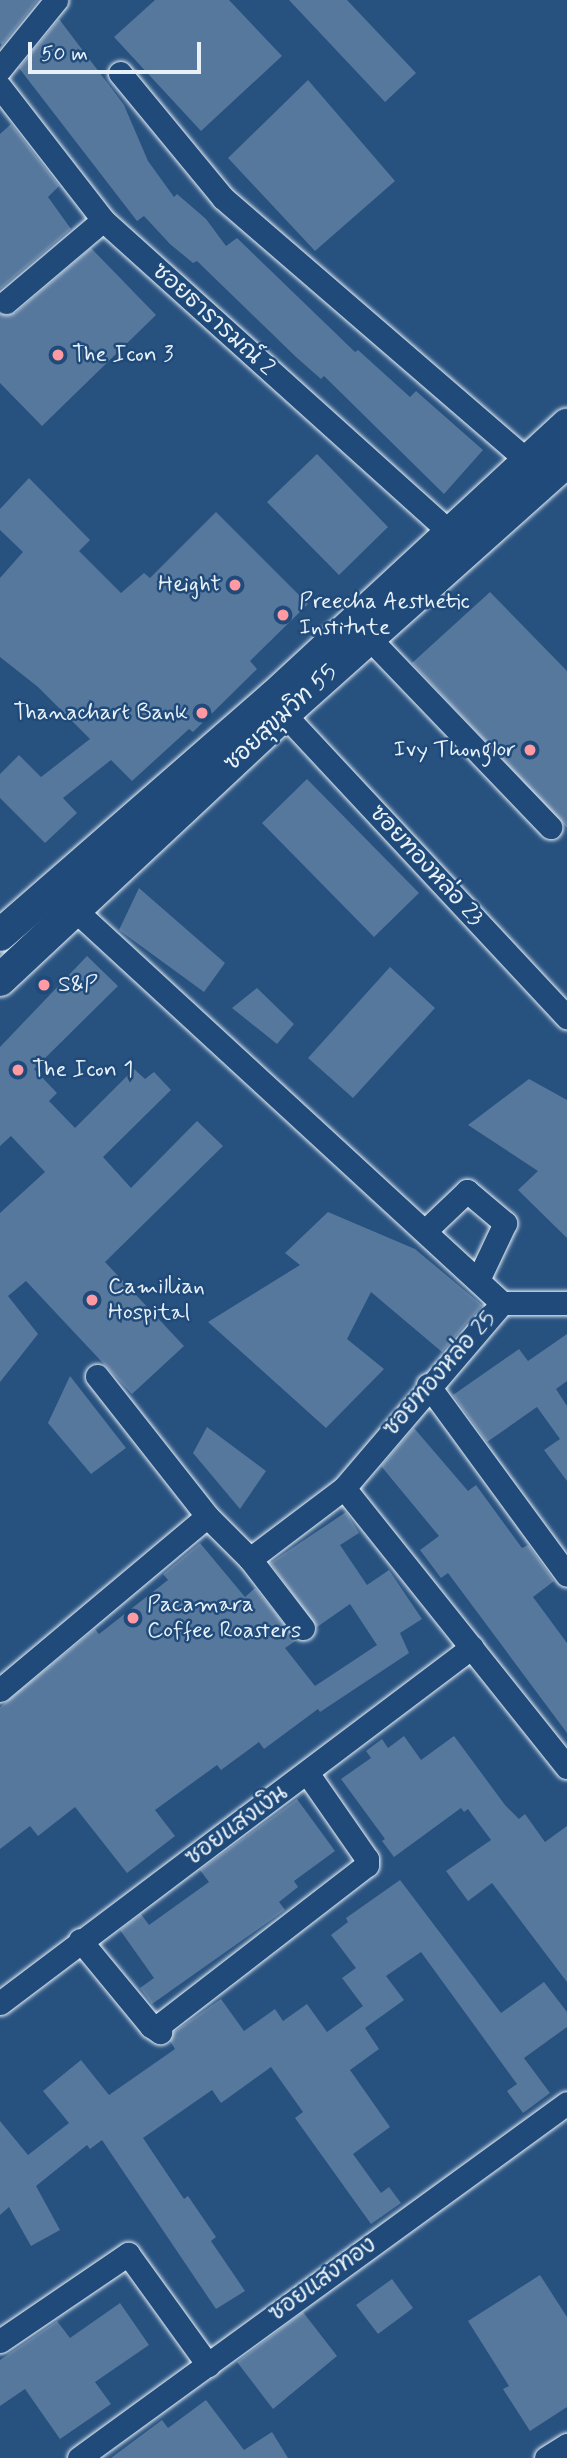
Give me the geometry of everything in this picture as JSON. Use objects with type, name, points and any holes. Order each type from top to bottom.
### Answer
[{"type":"main road","name":"ซอยสุขุมวิท 55","points":[[0,935],[52,887],[279,705],[369,638],[528,461],[563,445]]},
{"type":"main road","name":"ซอยสุขุมวิท 55","points":[[0,980],[75,910],[279,705],[563,445]]},
{"type":"main road","points":[[52,887],[75,910]]},
{"type":"street","points":[[0,69],[56,0]]},
{"type":"street","points":[[120,73],[223,198],[528,461]]},
{"type":"street","name":"ซอยธารารมณ์ 2","points":[[0,88],[103,220],[457,542]]},
{"type":"street","points":[[6,302],[103,220]]},
{"type":"street","points":[[369,638],[550,827]]},
{"type":"street","name":"ซอยทองหล่อ 23","points":[[279,705],[567,1018]]},
{"type":"street","name":"ซอยทองหล่อ 25","points":[[75,910],[502,1303],[428,1385],[344,1488],[250,1559]]},
{"type":"street","points":[[425,1231],[467,1191],[505,1223],[478,1280]]},
{"type":"street","points":[[502,1303],[567,1303]]},
{"type":"street","points":[[97,1376],[207,1516],[250,1559],[303,1628]]},
{"type":"street","points":[[428,1385],[567,1575]]},
{"type":"street","points":[[344,1488],[567,1767]]},
{"type":"street","points":[[0,1690],[207,1516]]},
{"type":"street","name":"ซอยแสงเงิน","points":[[0,2003],[80,1940],[308,1774],[472,1647]]},
{"type":"street","points":[[80,1940],[151,2026],[160,2032],[161,2024],[367,1866],[367,1859],[308,1774]]},
{"type":"street","name":"ซอยแสงทอง","points":[[79,2458],[567,2103]]},
{"type":"street","points":[[0,2341],[128,2255],[208,2365]]},
{"type":"street","points":[[546,2458],[567,2445]]},
{"type":"building","points":[[0,0],[38,0],[2,45],[0,43]]},
{"type":"building","points":[[155,0],[229,0],[282,56],[201,131],[114,37]]},
{"type":"building","points":[[289,0],[347,0],[416,73],[385,102]]},
{"type":"building","points":[[59,19],[124,105],[148,161],[174,197],[177,194],[206,219],[226,246],[237,238],[355,352],[358,350],[410,397],[416,391],[483,450],[444,494],[324,376],[321,379],[296,357],[197,261],[193,263],[170,244],[144,216],[137,221],[19,68]]},
{"type":"building","points":[[308,80],[395,181],[315,251],[228,158]]},
{"type":"building","points":[[11,124],[59,186],[48,197],[71,229],[0,289],[0,134]]},
{"type":"building","name":"The Icon 3","points":[[91,248],[156,315],[42,426],[0,383],[0,314],[15,313]]},
{"type":"building","points":[[317,454],[388,527],[339,575],[267,502]]},
{"type":"building","points":[[29,478],[90,540],[79,551],[121,593],[144,573],[150,578],[216,512],[308,604],[250,661],[257,669],[193,732],[189,729],[132,781],[111,760],[63,798],[77,813],[45,843],[0,798],[0,774],[19,755],[41,777],[90,739],[38,687],[0,657],[0,578],[23,552],[0,530],[0,509]]},
{"type":"building","name":"Ivy Thonglor","points":[[490,592],[567,671],[567,828],[412,663]]},
{"type":"building","points":[[307,779],[419,893],[374,937],[262,823]]},
{"type":"building","points":[[139,888],[225,963],[204,992],[119,930]]},
{"type":"building","points":[[87,956],[118,986],[34,1069],[57,1093],[49,1101],[75,1128],[134,1069],[145,1079],[154,1072],[171,1090],[103,1157],[131,1188],[197,1121],[223,1146],[105,1262],[184,1346],[132,1394],[26,1281],[8,1296],[38,1334],[0,1382],[0,1213],[45,1172],[11,1136],[0,1146],[0,1047]]},
{"type":"building","points":[[390,967],[435,1008],[353,1098],[308,1058]]},
{"type":"building","points":[[257,988],[294,1024],[277,1044],[232,1008]]},
{"type":"building","points":[[529,1079],[567,1100],[567,1238],[518,1190],[538,1171],[468,1125]]},
{"type":"building","points":[[328,1212],[415,1249],[482,1305],[442,1352],[371,1292],[347,1339],[384,1369],[326,1428],[208,1322],[300,1265],[285,1253]]},
{"type":"building","points":[[567,1334],[567,1381],[556,1389],[567,1406],[567,1481],[544,1450],[560,1439],[537,1407],[487,1442],[453,1395],[519,1349],[528,1361]]},
{"type":"building","points":[[70,1376],[126,1448],[91,1474],[48,1423]]},
{"type":"building","points":[[207,1427],[266,1471],[240,1509],[193,1453]]},
{"type":"building","points":[[414,1428],[468,1491],[476,1485],[522,1548],[528,1545],[554,1581],[533,1597],[567,1643],[567,1733],[448,1573],[441,1578],[420,1550],[439,1536],[381,1466]]},
{"type":"building","points":[[346,1512],[359,1533],[340,1545],[367,1585],[389,1570],[422,1619],[400,1633],[409,1653],[320,1712],[318,1709],[264,1749],[259,1742],[221,1770],[217,1765],[155,1810],[175,1836],[127,1873],[75,1807],[38,1836],[30,1826],[0,1849],[0,1707],[95,1629],[99,1634],[168,1580],[163,1574],[200,1543],[245,1597],[255,1588],[297,1640],[285,1648],[315,1686],[377,1645],[350,1604],[317,1627],[270,1563]]},
{"type":"building","points":[[404,1736],[421,1760],[454,1736],[505,1805],[519,1819],[525,1814],[545,1842],[567,1826],[567,1982],[492,1883],[468,1901],[446,1871],[491,1840],[468,1809],[464,1812],[461,1808],[394,1857],[382,1841],[385,1839],[341,1779],[371,1758],[366,1751],[382,1739],[388,1748]]},
{"type":"building","points":[[297,1799],[335,1851],[294,1881],[298,1887],[279,1902],[285,1910],[152,2004],[140,1988],[154,1978],[120,1930],[141,1914],[149,1925],[209,1882],[200,1870]]},
{"type":"building","points":[[400,1880],[501,2013],[544,1982],[567,2012],[567,2027],[524,2058],[550,2093],[523,2113],[507,2091],[517,2084],[421,1952],[386,1976],[404,2000],[365,2028],[379,2049],[350,2070],[390,2127],[353,2154],[381,2193],[389,2187],[401,2203],[371,2224],[295,2118],[303,2112],[271,2067],[221,2103],[212,2090],[143,2138],[184,2199],[188,2196],[216,2237],[211,2241],[245,2291],[216,2309],[102,2140],[90,2149],[87,2145],[36,2186],[60,2230],[31,2246],[9,2207],[0,2215],[0,2121],[28,2155],[69,2123],[43,2091],[81,2060],[109,2095],[175,2049],[170,2041],[174,2032],[221,1999],[244,2031],[275,2009],[283,2021],[307,2004],[327,2032],[363,2006],[342,1978],[356,1968],[331,1935],[348,1922],[346,1918]]},
{"type":"building","points":[[540,2275],[567,2317],[567,2407],[530,2431],[503,2389],[509,2386],[468,2321]]},
{"type":"building","points":[[392,2279],[413,2308],[378,2334],[356,2305]]},
{"type":"building","points":[[120,2303],[149,2345],[95,2382],[111,2404],[60,2439],[25,2389],[0,2406],[0,2360],[57,2321],[70,2338]]},
{"type":"building","points":[[303,2312],[337,2356],[273,2409],[237,2362]]},
{"type":"building","points":[[206,2400],[244,2450],[272,2432],[288,2458],[111,2458],[162,2420],[168,2428]]},
{"type":"place","name":"The Icon 3","points":[[58,355]]},
{"type":"place","name":"Height","points":[[235,585]]},
{"type":"place","name":"Preecha Aesthetic Institute","points":[[283,615]]},
{"type":"place","name":"Thanachart Bank","points":[[202,713]]},
{"type":"place","name":"Ivy Thonglor","points":[[530,750]]},
{"type":"place","name":"S&P","points":[[44,985]]},
{"type":"place","name":"The Icon 1","points":[[18,1070]]},
{"type":"place","name":"Camillian Hospital","points":[[92,1300]]},
{"type":"place","name":"Pacamara Coffee Roasters","points":[[133,1618]]}]
